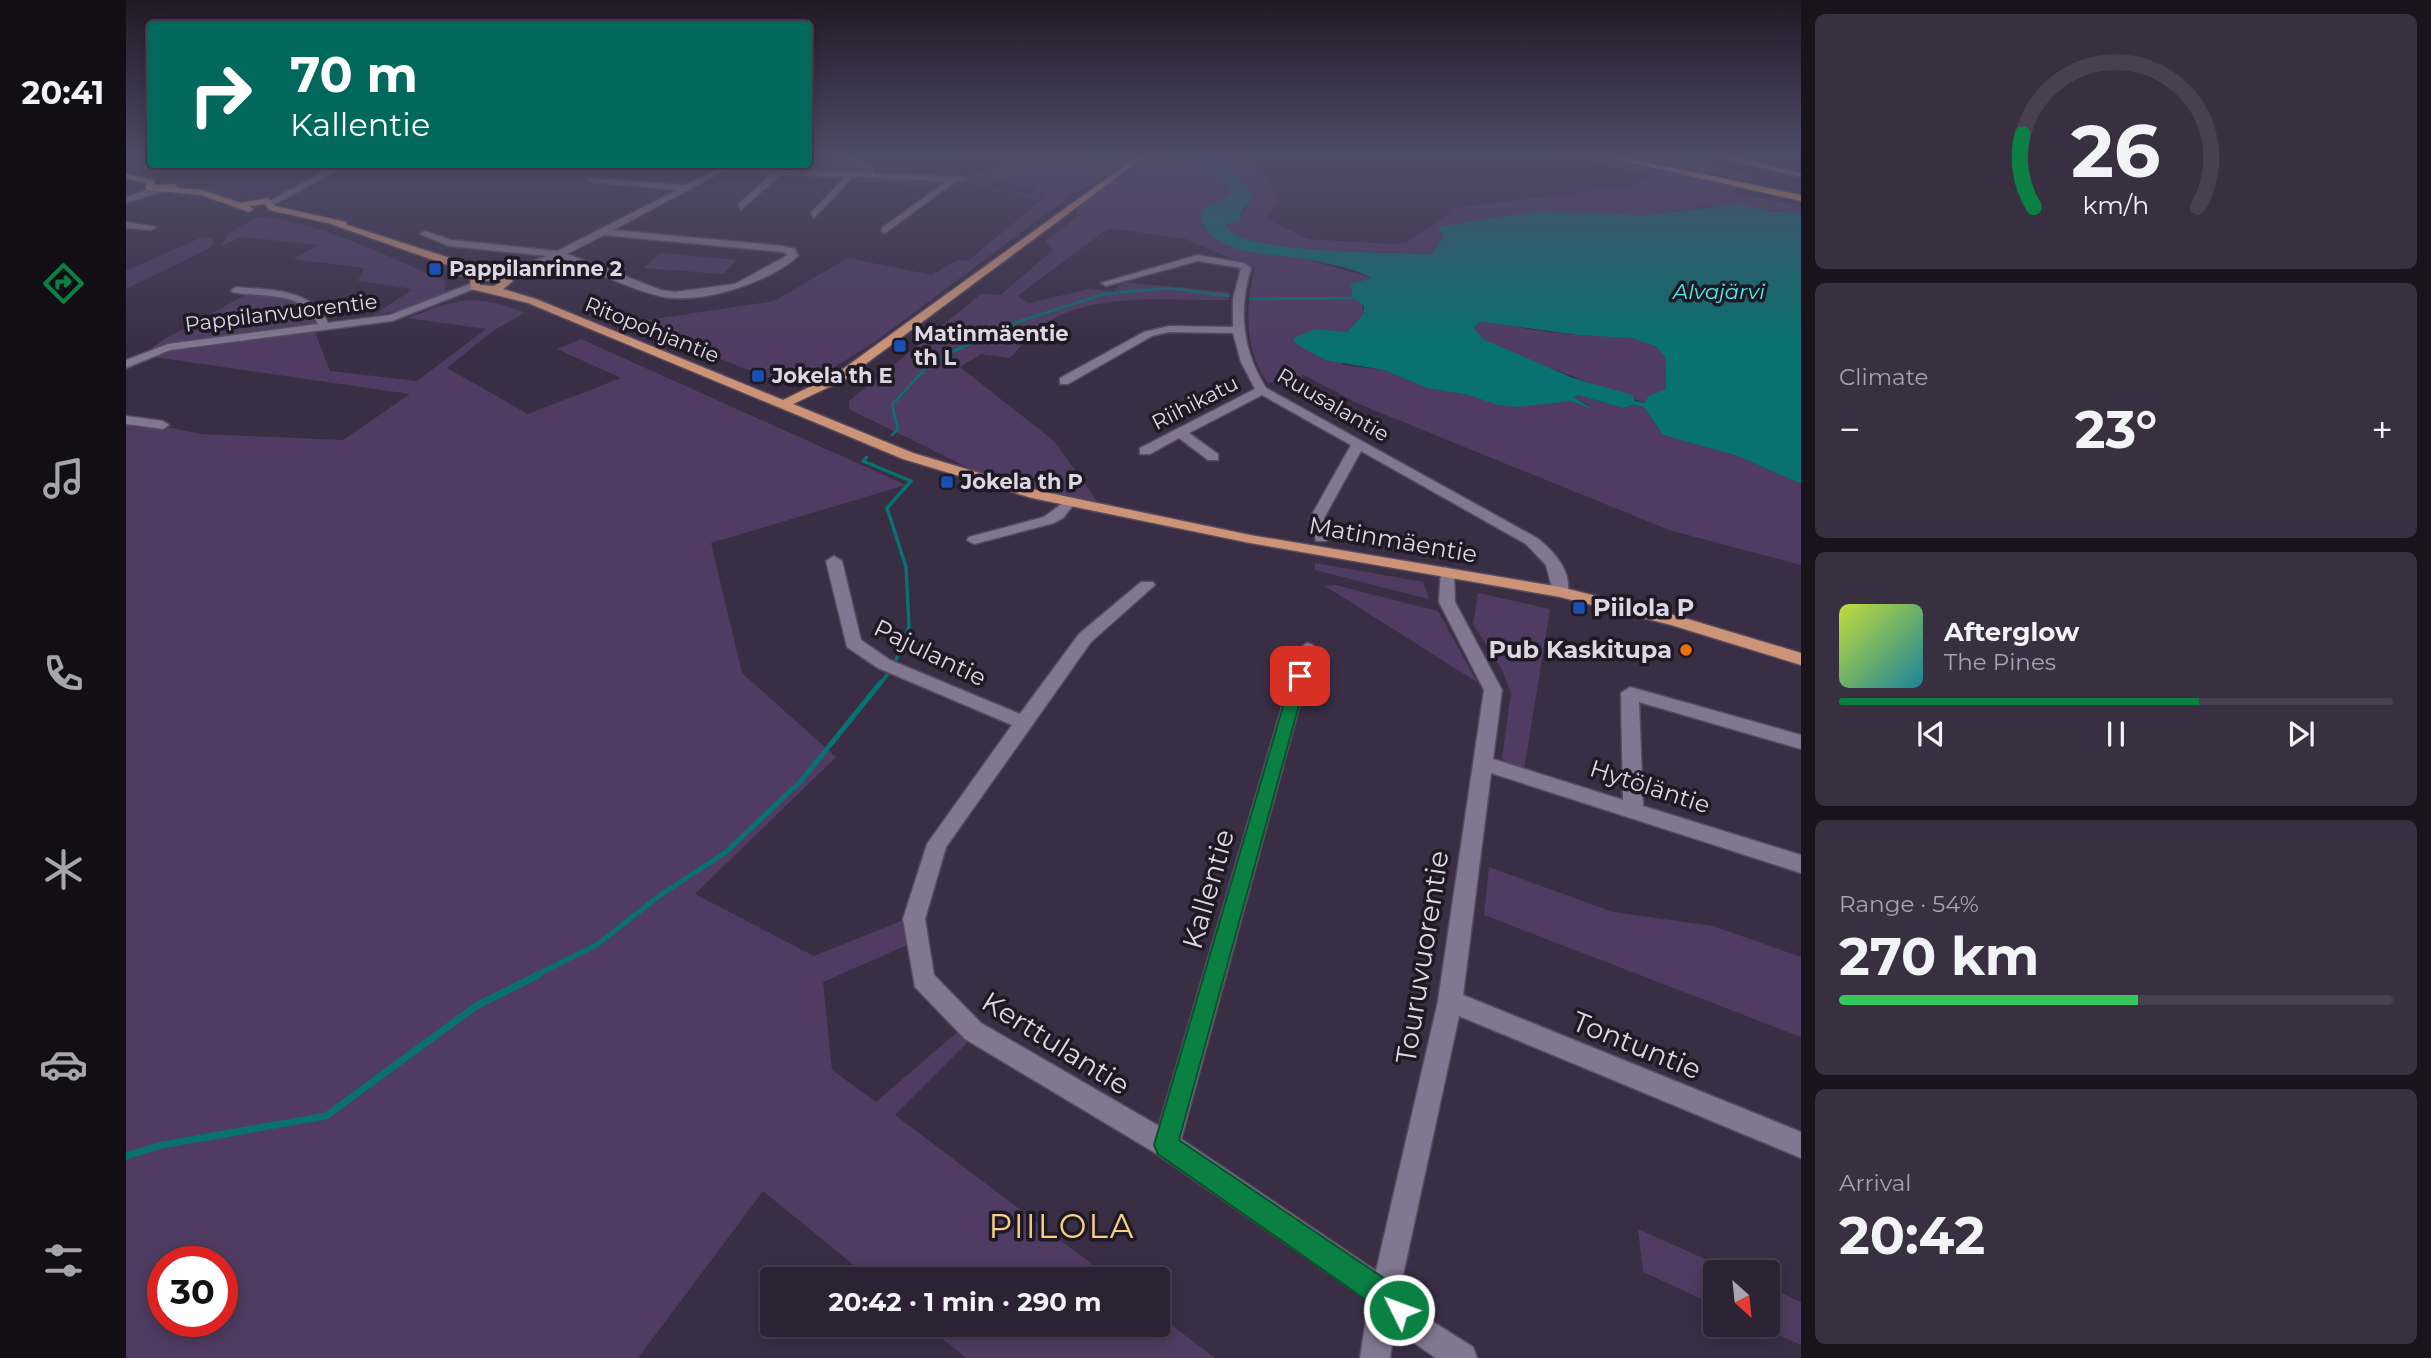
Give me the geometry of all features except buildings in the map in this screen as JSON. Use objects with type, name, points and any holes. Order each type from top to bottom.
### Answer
[{"type":"main road","name":"Ritopohjantie","points":[[326,221],[419,253],[522,297],[796,404]]},
{"type":"main road","points":[[796,404],[822,395],[831,382],[1051,221]]},
{"type":"main road","name":"Ritopohjantie","points":[[419,253],[492,283]]},
{"type":"main road","name":"Matinmäentie","points":[[796,404],[908,456],[1068,503],[1560,592],[1675,621],[1801,659]]},
{"type":"street","name":"Pappilanvuorentie","points":[[126,363],[168,347],[392,318],[526,269],[623,221]]},
{"type":"street","name":"Pappilanvuorentie","points":[[885,230],[897,221]]},
{"type":"street","points":[[126,225],[151,228]]},
{"type":"street","points":[[425,234],[449,243],[559,254],[659,293],[675,295],[751,282],[793,256],[792,251],[783,249],[603,232]]},
{"type":"street","name":"Ruusalantie","points":[[1106,283],[1198,258],[1239,263],[1246,268],[1236,292],[1239,330],[1247,370],[1262,390],[1542,548],[1557,567],[1560,592]]},
{"type":"street","points":[[236,290],[295,297],[319,314],[324,326]]},
{"type":"street","points":[[1064,381],[1148,334],[1169,329],[1239,330]]},
{"type":"street","name":"Riihikatu","points":[[1145,451],[1262,390]]},
{"type":"street","points":[[126,420],[163,425]]},
{"type":"street","points":[[1180,433],[1213,457]]},
{"type":"street","points":[[1321,538],[1317,518],[1358,445]]},
{"type":"street","points":[[974,540],[1049,520],[1058,515],[1068,503]]},
{"type":"street","name":"Pajulantie","points":[[834,561],[853,643],[884,664],[1024,723]]},
{"type":"street","name":"Touruvuorentie","points":[[1375,1358],[1385,1294],[1450,1001],[1493,690],[1447,602],[1446,572]]},
{"type":"street","name":"Kerttulantie","points":[[1147,585],[1085,638],[937,844],[914,919],[923,980],[973,1031],[1166,1145],[1385,1294],[1414,1326],[1462,1358]]},
{"type":"street","name":"Kallentie","points":[[1166,1145],[1307,649]]},
{"type":"street","points":[[1633,809],[1630,693],[1801,742]]},
{"type":"street","name":"Hytöläntie","points":[[1483,763],[1801,864]]},
{"type":"street","name":"Tontuntie","points":[[1450,1001],[1801,1145]]},
{"type":"shaded area","points":[[249,221],[287,221],[304,225],[353,242],[446,281],[445,293],[402,310],[374,315],[413,289],[358,281],[364,268],[293,259],[319,245],[242,237],[221,246],[228,234]]},
{"type":"shaded area","points":[[1016,221],[1036,221],[879,339],[810,383],[790,386],[628,323],[774,301],[848,258],[932,275],[957,260],[968,261]]},
{"type":"shaded area","points":[[1071,221],[1201,221],[1203,227],[1215,238],[1271,255],[1302,258],[1373,278],[1358,282],[1364,313],[1347,332],[1335,335],[1343,365],[1384,370],[1427,388],[1469,395],[1473,393],[1568,399],[1593,407],[1574,397],[1578,395],[1623,408],[1631,405],[1644,407],[1663,435],[1738,456],[1801,484],[1801,565],[1669,530],[1359,404],[1304,375],[1268,383],[1254,357],[1249,328],[1249,298],[1255,269],[1186,239],[1109,228],[1017,296],[1029,303],[1089,289],[1113,292],[1123,282],[1229,292],[1229,300],[1132,300],[1083,307],[1040,327],[1010,358],[981,354],[960,367],[1054,441],[1097,501],[1040,491],[975,471],[849,409],[849,401],[981,294],[1000,295],[1053,250],[1045,242]]},
{"type":"shaded area","points":[[1272,221],[1308,239],[1390,244],[1406,243],[1438,221],[1544,221],[1438,228],[1444,237],[1432,254],[1285,247],[1235,234],[1226,223]]},
{"type":"shaded area","points":[[202,237],[211,238],[214,243],[208,249],[126,289],[126,271]]},
{"type":"shaded area","points":[[661,253],[736,260],[723,274],[643,268]]},
{"type":"shaded area","points":[[245,295],[276,297],[301,306],[318,321],[312,325],[330,371],[417,381],[486,329],[408,318],[466,300],[492,302],[525,313],[494,330],[447,368],[528,414],[621,378],[557,349],[581,339],[906,485],[711,543],[742,673],[836,757],[695,894],[814,956],[909,918],[914,942],[823,982],[832,1070],[876,1102],[961,1029],[972,1038],[895,1115],[1096,1267],[856,1267],[763,1191],[638,1358],[126,1358],[126,419],[201,434],[343,440],[410,394],[147,356],[153,347]]},
{"type":"shaded area","points":[[1487,322],[1533,330],[1626,337],[1648,342],[1665,357],[1666,389],[1648,396],[1645,403],[1488,345],[1474,329],[1478,323]]},
{"type":"shaded area","points":[[1315,563],[1423,582],[1429,599],[1315,570]]},
{"type":"shaded area","points":[[1335,585],[1438,611],[1477,682],[1325,586]]},
{"type":"shaded area","points":[[1478,593],[1550,609],[1524,770],[1513,767],[1502,758],[1511,693],[1502,670],[1473,624]]},
{"type":"shaded area","points":[[1489,867],[1613,912],[1713,926],[1801,957],[1801,1037],[1484,915]]},
{"type":"shaded area","points":[[1638,1229],[1707,1260],[1703,1260],[1703,1300],[1643,1272]]},
{"type":"shaded area","points":[[1780,1292],[1801,1302],[1801,1345],[1780,1335]]},
{"type":"shaded area","points":[[1170,1324],[1215,1358],[966,1358],[941,1337],[1170,1337]]},
{"type":"water","name":"Alvajärvi","points":[[1202,221],[1237,221],[1226,224],[1236,234],[1286,247],[1432,254],[1444,237],[1437,227],[1473,221],[1801,221],[1801,484],[1738,456],[1663,435],[1644,407],[1632,405],[1623,408],[1578,395],[1574,397],[1594,410],[1571,401],[1517,407],[1498,405],[1469,395],[1427,388],[1384,370],[1325,360],[1296,344],[1293,338],[1315,329],[1347,332],[1364,313],[1364,306],[1353,298],[1350,284],[1372,278],[1326,263],[1238,249],[1212,236]],"holes":[[[1483,322],[1578,335],[1632,338],[1655,346],[1665,357],[1666,389],[1648,396],[1645,403],[1635,401],[1632,395],[1573,378],[1483,339],[1474,328]]]},
{"type":"waterway","points":[[892,435],[898,429],[892,405],[932,361],[1017,322],[1104,294],[1168,288],[1229,296]]},
{"type":"waterway","points":[[1250,299],[1353,298]]},
{"type":"waterway","points":[[867,457],[863,461],[911,481],[887,508],[906,567],[909,626],[896,660]]},
{"type":"waterway","points":[[880,684],[887,675]]},
{"type":"waterway","points":[[534,976],[598,944],[659,896],[726,852],[801,781],[881,682]]},
{"type":"waterway","points":[[126,1156],[162,1145],[326,1116],[476,1006],[538,975]]},
{"type":"place","name":"Pappilanrinne 2","points":[[435,269]]},
{"type":"place","name":"Matinmäentie th L","points":[[900,346]]},
{"type":"place","name":"Jokela th E","points":[[758,376]]},
{"type":"place","name":"Jokela th P","points":[[947,482]]},
{"type":"place","name":"Piilola P","points":[[1579,608]]},
{"type":"place","name":"Pub Kaskitupa","points":[[1686,650]]},
{"type":"district","name":"PIILOLA","points":[[1062,1226]]},
{"type":"route","points":[[1300,676],[1166,1145],[1385,1294],[1399,1310]]}]
